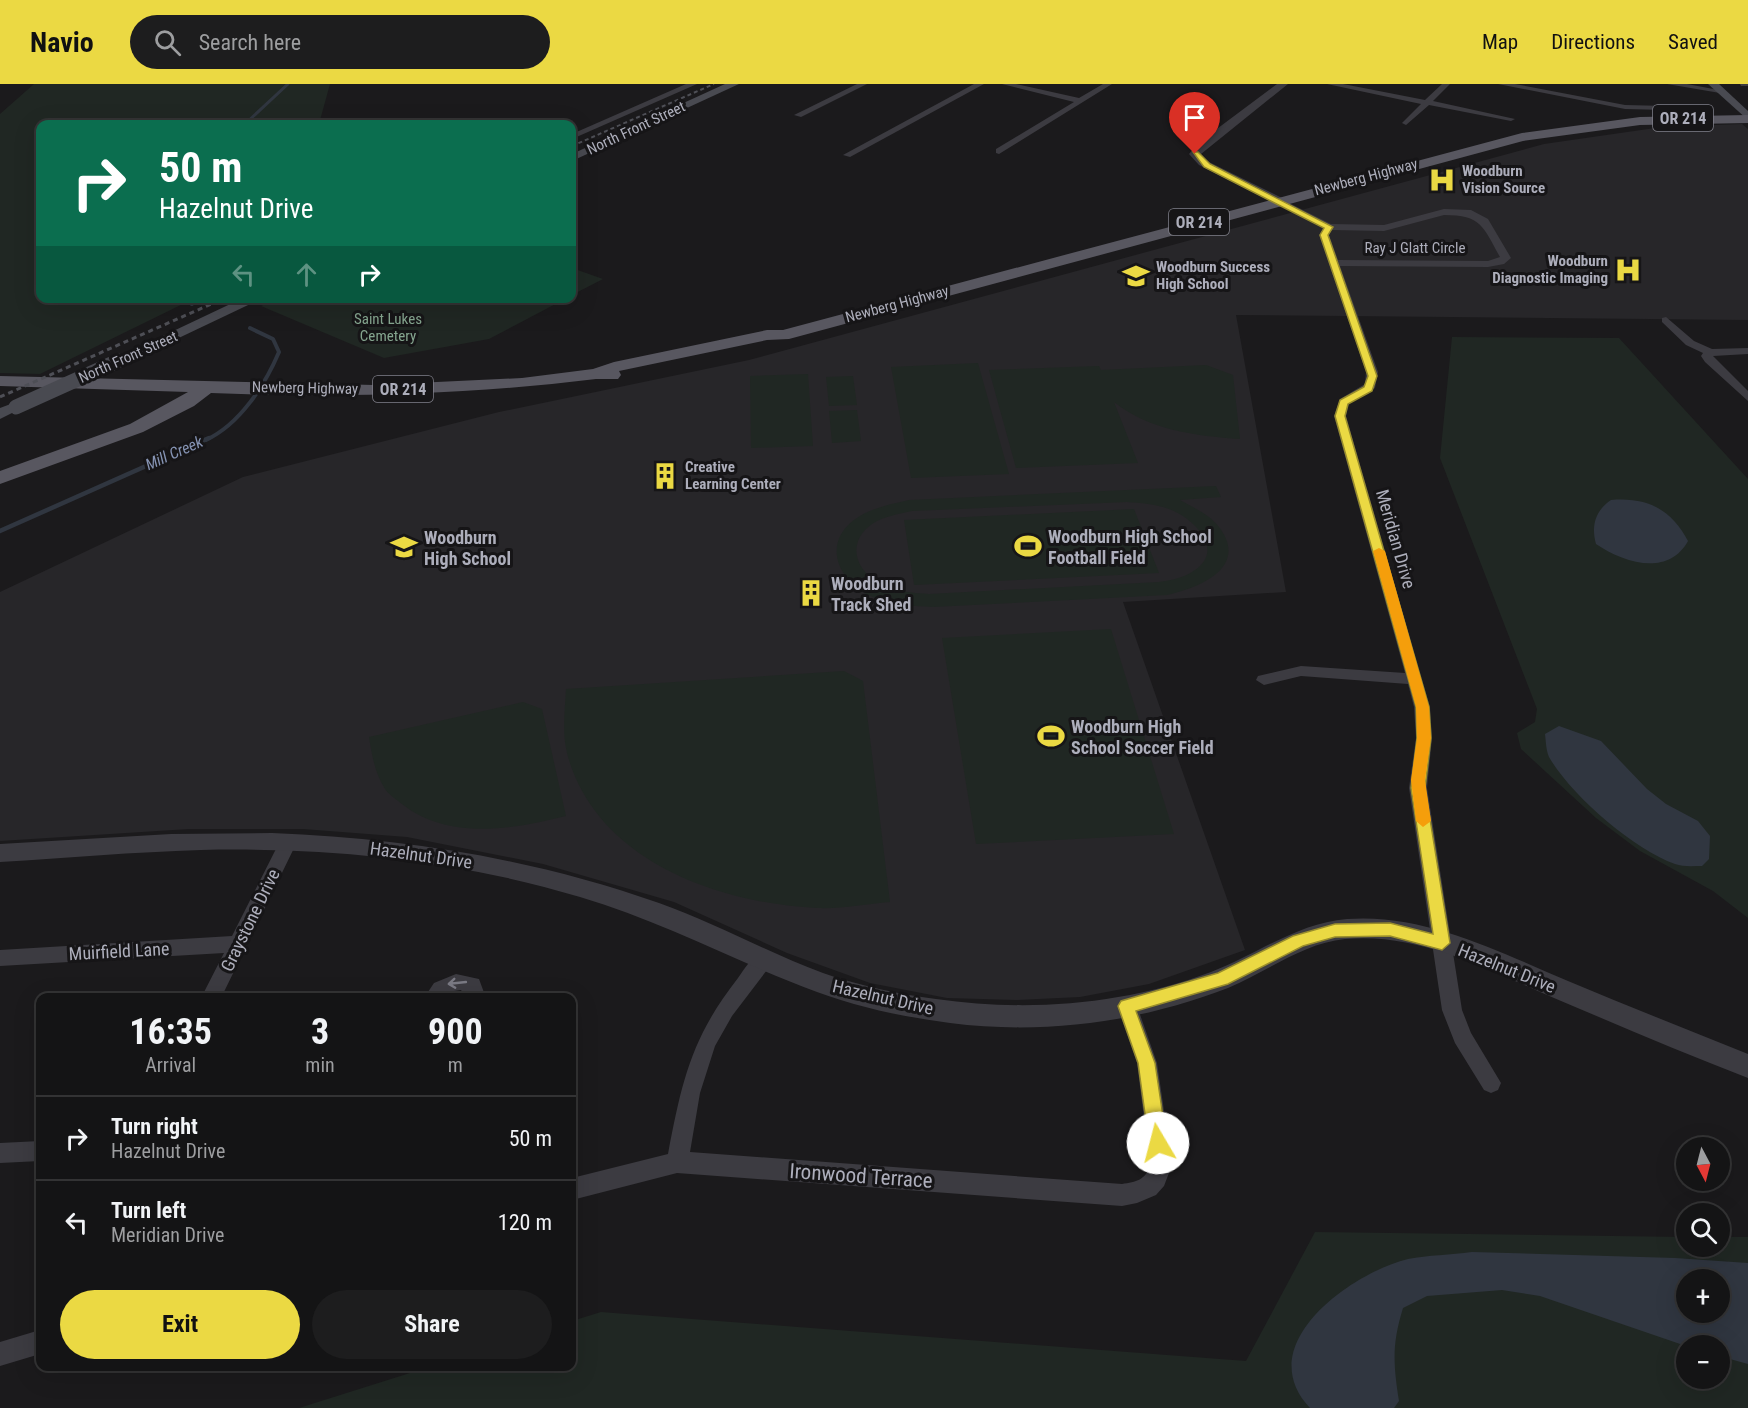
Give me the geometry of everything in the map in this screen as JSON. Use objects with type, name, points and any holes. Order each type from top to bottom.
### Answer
[{"type":"main road","name":"North Front Street","points":[[576,156],[734,84]]},
{"type":"main road","points":[[1716,88],[1748,118]]},
{"type":"main road","name":"Newberg Highway","points":[[0,381],[426,388],[525,383],[596,374],[614,367],[767,335],[783,335],[1476,148],[1550,132],[1658,119],[1748,118]]},
{"type":"main road","name":"North Front Street","points":[[0,414],[245,303]]},
{"type":"main road","points":[[107,384],[161,397],[165,404],[156,420]]},
{"type":"main road","points":[[0,478],[156,420],[185,405],[209,386]]},
{"type":"street","points":[[576,134],[693,84]]},
{"type":"street","points":[[798,115],[863,84]]},
{"type":"street","points":[[847,155],[980,84]]},
{"type":"street","points":[[1006,84],[1081,101]]},
{"type":"street","points":[[999,151],[1108,84]]},
{"type":"street","points":[[1283,84],[1202,145],[1195,154],[1203,163],[1329,227]]},
{"type":"street","points":[[1331,84],[1511,119]]},
{"type":"street","points":[[1406,123],[1446,84]]},
{"type":"street","points":[[1502,84],[1629,108],[1708,109]]},
{"type":"street","points":[[1671,84],[1716,88]]},
{"type":"street","name":"Ray J Glatt Circle","points":[[1329,227],[1384,228],[1444,212],[1468,212],[1485,221],[1506,258],[1500,262],[1488,264],[1334,263]]},
{"type":"street","name":"Meridian Drive","points":[[1329,227],[1324,235],[1372,372],[1372,384],[1363,393],[1344,402],[1340,416],[1416,679],[1424,723],[1418,788],[1455,1022],[1491,1083]]},
{"type":"street","points":[[1666,320],[1690,343],[1710,352],[1748,351]]},
{"type":"street","points":[[1710,352],[1707,356],[1709,360],[1748,397]]},
{"type":"street","points":[[1264,680],[1301,671],[1416,679]]},
{"type":"street","name":"Hazelnut Drive","points":[[0,854],[189,842],[288,842],[411,852],[526,873],[576,886],[668,916],[763,960],[866,997],[956,1013],[1027,1017],[1126,1006],[1222,979],[1298,941],[1335,930],[1390,930],[1442,943],[1748,1066]]},
{"type":"street","name":"Graystone Drive","points":[[214,993],[288,842]]},
{"type":"street","name":"Muirfield Lane","points":[[0,958],[238,944]]},
{"type":"street","points":[[678,1162],[696,1070],[704,1048],[714,1028],[763,960]]},
{"type":"street","points":[[438,993],[441,988],[458,981],[472,985],[474,993]]},
{"type":"street","name":"Ironwood Terrace","points":[[576,1188],[678,1162],[1122,1195],[1138,1194],[1152,1187],[1159,1176],[1161,1165],[1150,1079],[1126,1006]]},
{"type":"street","points":[[0,1154],[36,1151]]},
{"type":"street","points":[[0,1354],[36,1343]]},
{"type":"shaded area","points":[[1742,124],[1748,129],[1748,320],[1236,315],[1286,592],[1123,602],[1245,950],[1149,984],[1080,997],[1017,1000],[947,998],[870,983],[787,953],[674,902],[543,864],[407,837],[303,829],[189,829],[0,841],[0,592],[243,477],[499,412],[749,360],[1544,144],[1662,127]]},
{"type":"shaded area","points":[[1611,500],[1636,501],[1657,507],[1674,521],[1688,541],[1679,552],[1657,563],[1632,561],[1607,551],[1596,544],[1594,525],[1601,509]]},
{"type":"shaded area","points":[[1559,726],[1601,741],[1647,789],[1666,804],[1698,821],[1710,836],[1709,859],[1702,866],[1685,866],[1658,857],[1622,834],[1587,804],[1549,757],[1545,734]]},
{"type":"shaded area","points":[[1472,1252],[1675,1258],[1748,1263],[1748,1364],[1730,1359],[1730,1335],[1676,1335],[1676,1343],[1540,1296],[1502,1290],[1427,1296],[1403,1308],[1395,1343],[1399,1401],[1394,1408],[1310,1408],[1295,1384],[1292,1360],[1300,1337],[1315,1315],[1360,1279],[1385,1267],[1408,1259]]},
{"type":"green space","points":[[34,84],[330,84],[320,120],[36,120],[36,303],[185,303],[40,374],[0,373],[0,114]]},
{"type":"green space","points":[[576,269],[603,279],[576,293]]},
{"type":"green space","name":"Saint Lukes Cemetery","points":[[267,303],[557,303],[489,339],[384,358],[261,306]]},
{"type":"green space","points":[[1452,337],[1619,338],[1748,479],[1748,918],[1713,891],[1640,851],[1596,818],[1521,749],[1517,733],[1535,722],[1537,709],[1440,458]]},
{"type":"green space","points":[[978,363],[1009,474],[911,478],[891,367]]},
{"type":"green space","points":[[1206,365],[1233,375],[1240,439],[1174,430],[1142,419],[1114,402],[1138,463],[1016,468],[989,370],[1099,366],[1101,370]]},
{"type":"green space","points":[[808,374],[813,446],[751,448],[750,376]]},
{"type":"green space","points":[[853,376],[857,405],[829,406],[826,377]]},
{"type":"green space","points":[[857,410],[861,441],[832,443],[829,411]]},
{"type":"green space","points":[[1216,486],[1221,497],[1180,500],[1215,522],[1227,541],[1228,554],[1224,565],[1216,574],[1193,587],[1167,595],[933,607],[910,606],[880,600],[860,590],[842,571],[837,548],[840,537],[860,516],[878,508],[909,500]],"holes":[[[1127,502],[1164,507],[1178,513],[1196,526],[1206,544],[1207,553],[1204,562],[1187,575],[1159,582],[929,594],[900,591],[883,585],[866,573],[857,557],[856,548],[859,540],[872,524],[887,517],[912,511]]]},
{"type":"green space","name":"Woodburn High School Football Field","points":[[1134,509],[1159,573],[914,585],[904,520]]},
{"type":"green space","name":"Woodburn High School Soccer Field","points":[[1111,629],[1174,834],[976,844],[942,638]]},
{"type":"green space","points":[[844,671],[863,681],[890,902],[826,908],[779,904],[740,897],[701,885],[665,869],[632,848],[604,822],[582,790],[567,753],[564,729],[566,689]]},
{"type":"green space","points":[[523,702],[542,709],[566,816],[504,828],[461,827],[420,816],[385,789],[376,771],[369,737]]},
{"type":"green space","points":[[1315,1232],[1676,1237],[1676,1257],[1730,1257],[1730,1237],[1748,1237],[1748,1408],[299,1408],[416,1371],[576,1371],[576,1320],[601,1312],[1246,1361]]},
{"type":"waterway","name":"Mill Creek","points":[[249,120],[288,84]]},
{"type":"waterway","name":"Mill Creek","points":[[206,440],[230,424],[250,402],[279,352],[273,339],[250,328]]},
{"type":"waterway","name":"Mill Creek","points":[[0,531],[209,438]]},
{"type":"railway","points":[[576,144],[714,84]]},
{"type":"railway","points":[[0,397],[214,303]]},
{"type":"slow traffic","points":[[1379,551],[1422,707],[1424,738],[1418,788],[1423,821]]},
{"type":"place","name":"Woodburn Vision Source","points":[[1442,180]]},
{"type":"place","name":"Woodburn Diagnostic Imaging","points":[[1628,270]]},
{"type":"place","name":"Woodburn Success High School","points":[[1136,276]]},
{"type":"place","name":"Creative Learning Center","points":[[665,476]]},
{"type":"place","name":"Woodburn High School Football Field","points":[[1028,546]]},
{"type":"place","name":"Woodburn High School","points":[[404,547]]},
{"type":"place","name":"Woodburn Track Shed","points":[[811,593]]},
{"type":"place","name":"Woodburn High School Soccer Field","points":[[1051,736]]},
{"type":"route","points":[[1158,1143],[1147,1063],[1126,1006],[1183,992],[1222,979],[1298,941],[1335,930],[1351,928],[1390,930],[1410,933],[1442,943],[1418,788],[1424,738],[1422,707],[1416,679],[1340,416],[1344,402],[1369,389],[1373,376],[1324,235],[1329,227],[1207,165],[1195,154]]}]
